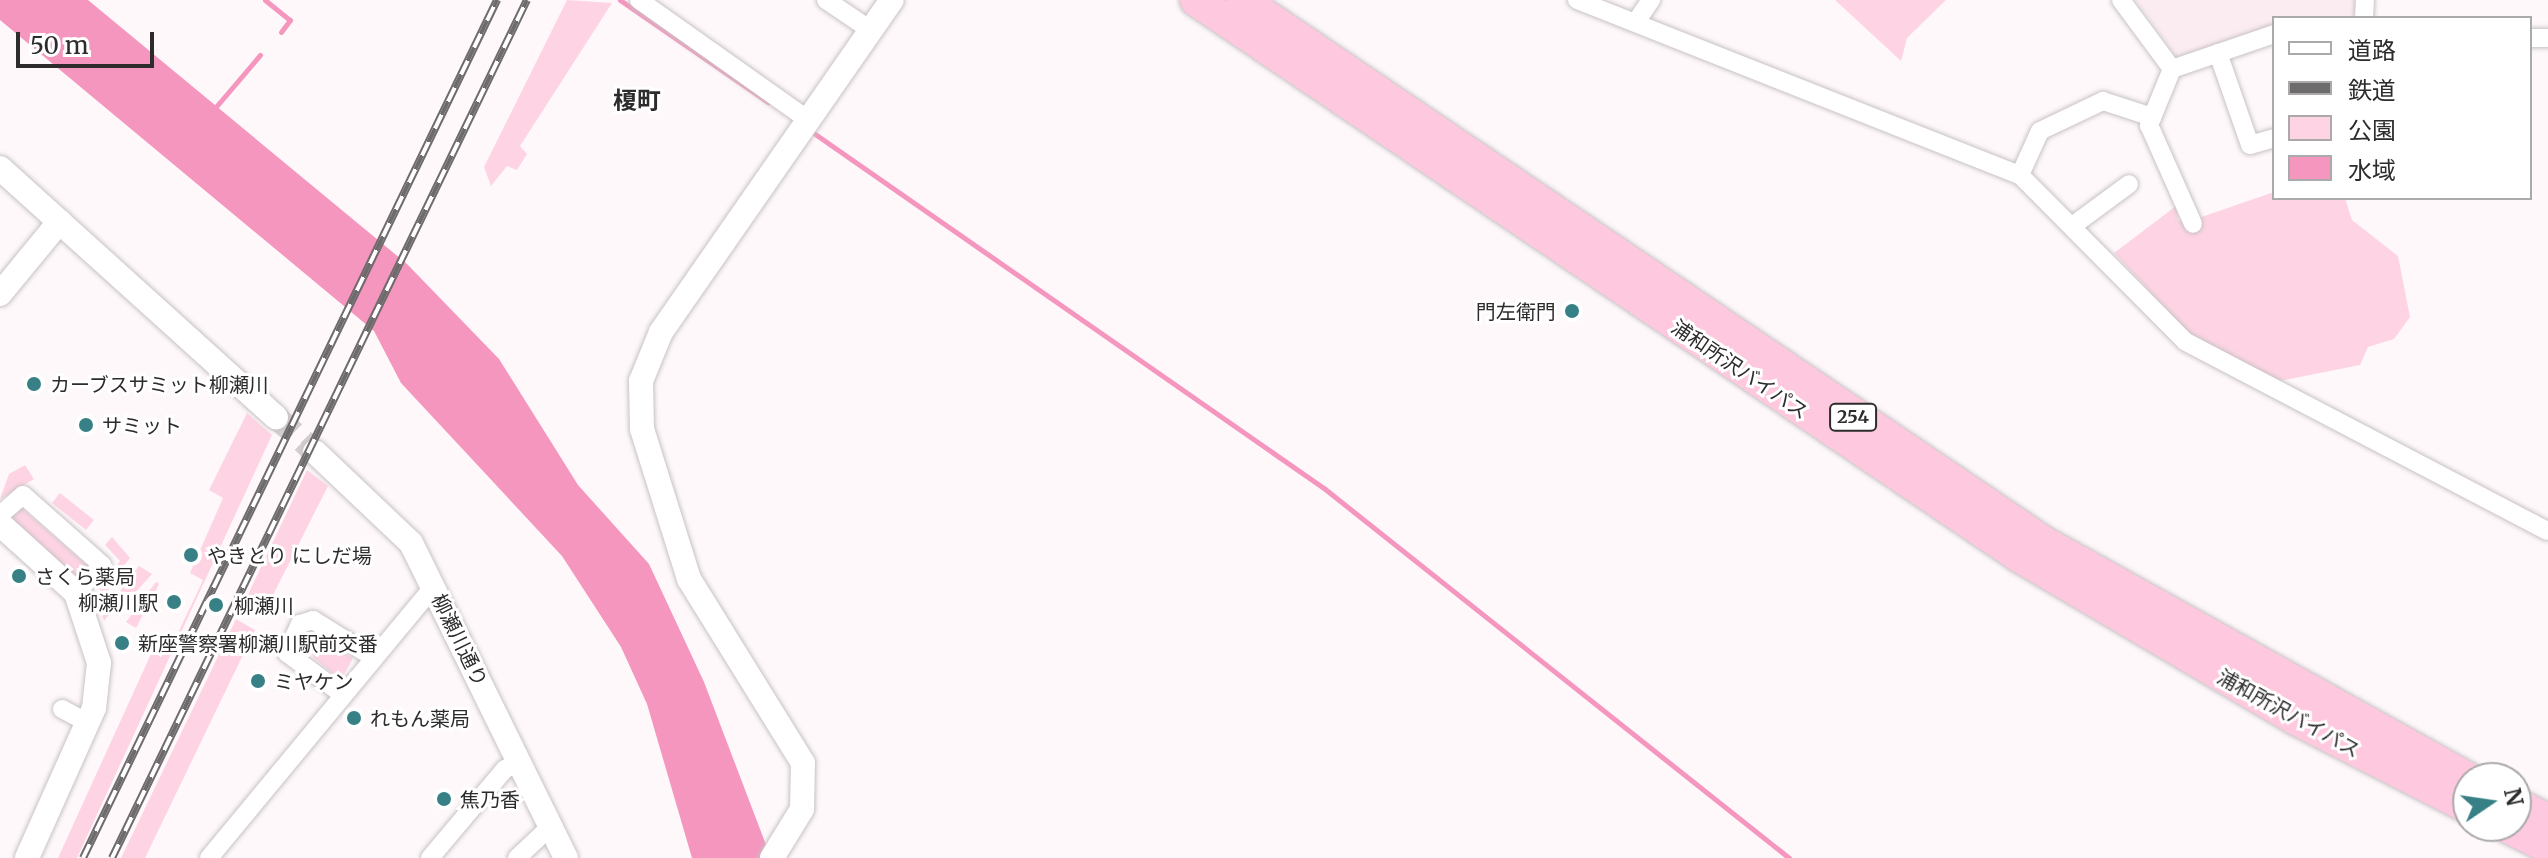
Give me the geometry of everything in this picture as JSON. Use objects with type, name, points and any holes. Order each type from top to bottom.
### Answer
[{"type":"highway","name":"浦和所沢バイパス","points":[[1196,0],[2019,556],[2296,719],[2452,799]]},
{"type":"highway","name":"浦和所沢バイパス","points":[[1242,0],[2043,542],[2452,770]]},
{"type":"street","points":[[639,0],[807,119]]},
{"type":"street","points":[[826,0],[872,31]]},
{"type":"street","points":[[772,858],[787,837],[804,796],[800,751],[689,579],[639,403],[651,348],[892,0]]},
{"type":"street","points":[[1577,0],[2020,175],[2075,224],[2186,342],[2548,531]]},
{"type":"street","points":[[1636,22],[1651,0]]},
{"type":"street","points":[[2121,0],[2172,69]]},
{"type":"street","points":[[2193,224],[2156,148],[2152,117],[2172,69],[2272,35]]},
{"type":"street","points":[[2218,53],[2250,145],[2272,139]]},
{"type":"street","points":[[2020,175],[2040,131],[2103,101],[2152,117]]},
{"type":"street","points":[[0,168],[276,417]]},
{"type":"street","points":[[2075,224],[2129,184]]},
{"type":"street","points":[[0,294],[60,221]]},
{"type":"street","name":"柳瀬川通り","points":[[315,452],[393,520],[434,586],[566,858]]},
{"type":"street","points":[[0,515],[23,495],[102,565],[76,593]]},
{"type":"street","points":[[0,524],[76,593],[99,663],[88,723],[27,858]]},
{"type":"street","points":[[209,858],[434,586]]},
{"type":"street","points":[[342,694],[287,653],[300,624],[313,620],[373,657]]},
{"type":"street","points":[[62,709],[88,723]]},
{"type":"street","points":[[430,858],[487,788],[520,762]]},
{"type":"street","points":[[517,858],[551,826]]},
{"type":"shaded area","points":[[2136,0],[2356,0],[2354,16],[2272,16],[2272,27],[2177,57]]},
{"type":"green space","points":[[567,0],[612,3],[520,146],[527,154],[517,170],[507,166],[491,186],[484,167]]},
{"type":"green space","points":[[1835,0],[1946,0],[1907,38],[1901,61]]},
{"type":"green space","points":[[2272,193],[2272,200],[2346,200],[2352,220],[2398,256],[2410,317],[2394,339],[2368,347],[2360,365],[2274,382],[2191,335],[2114,253],[2176,206],[2178,220],[2187,222]]},
{"type":"green space","points":[[247,413],[272,435],[77,858],[58,858],[156,643],[170,650],[203,580],[190,573],[223,498],[209,490]]},
{"type":"green space","points":[[25,465],[34,479],[0,499],[9,474]]},
{"type":"green space","points":[[307,470],[328,486],[266,609],[245,601]]},
{"type":"green space","points":[[60,493],[94,520],[86,530],[52,503]]},
{"type":"green space","points":[[19,506],[91,569],[81,581],[10,519]]},
{"type":"green space","points":[[112,537],[130,558],[108,585],[113,610],[104,621],[95,596],[120,561],[105,545]]},
{"type":"green space","points":[[139,566],[152,574],[123,606],[117,595]]},
{"type":"green space","points":[[156,582],[159,584],[136,628],[126,622]]},
{"type":"green space","points":[[236,619],[255,630],[145,858],[121,858]]},
{"type":"green space","points":[[322,641],[353,658],[341,680],[313,657],[311,649]]},
{"type":"water","points":[[0,0],[88,0],[407,264],[499,359],[578,485],[649,564],[704,682],[771,858],[692,858],[647,704],[621,647],[562,556],[401,383],[374,331],[0,20]]},
{"type":"waterway","points":[[265,0],[290,20],[281,32]]},
{"type":"waterway","points":[[620,0],[768,102]]},
{"type":"waterway","points":[[214,109],[260,55]]},
{"type":"waterway","points":[[815,134],[1325,489],[1789,858]]},
{"type":"tunnel","points":[[276,417],[315,452]]},
{"type":"railway","points":[[83,858],[497,0]]},
{"type":"railway","points":[[112,858],[527,0]]},
{"type":"place","name":"門左衛門","points":[[1572,311]]},
{"type":"place","name":"カーブスサミット柳瀬川","points":[[34,384]]},
{"type":"place","name":"サミット","points":[[86,425]]},
{"type":"place","name":"やきとり にしだ場","points":[[191,555]]},
{"type":"place","name":"さくら薬局","points":[[19,576]]},
{"type":"place","name":"柳瀬川駅","points":[[174,602]]},
{"type":"place","name":"柳瀬川","points":[[216,605]]},
{"type":"place","name":"新座警察署柳瀬川駅前交番","points":[[122,643]]},
{"type":"place","name":"ミヤケン","points":[[258,681]]},
{"type":"place","name":"れもん薬局","points":[[354,718]]},
{"type":"place","name":"焦乃香","points":[[444,799]]},
{"type":"district","name":"榎町","points":[[637,101]]}]
